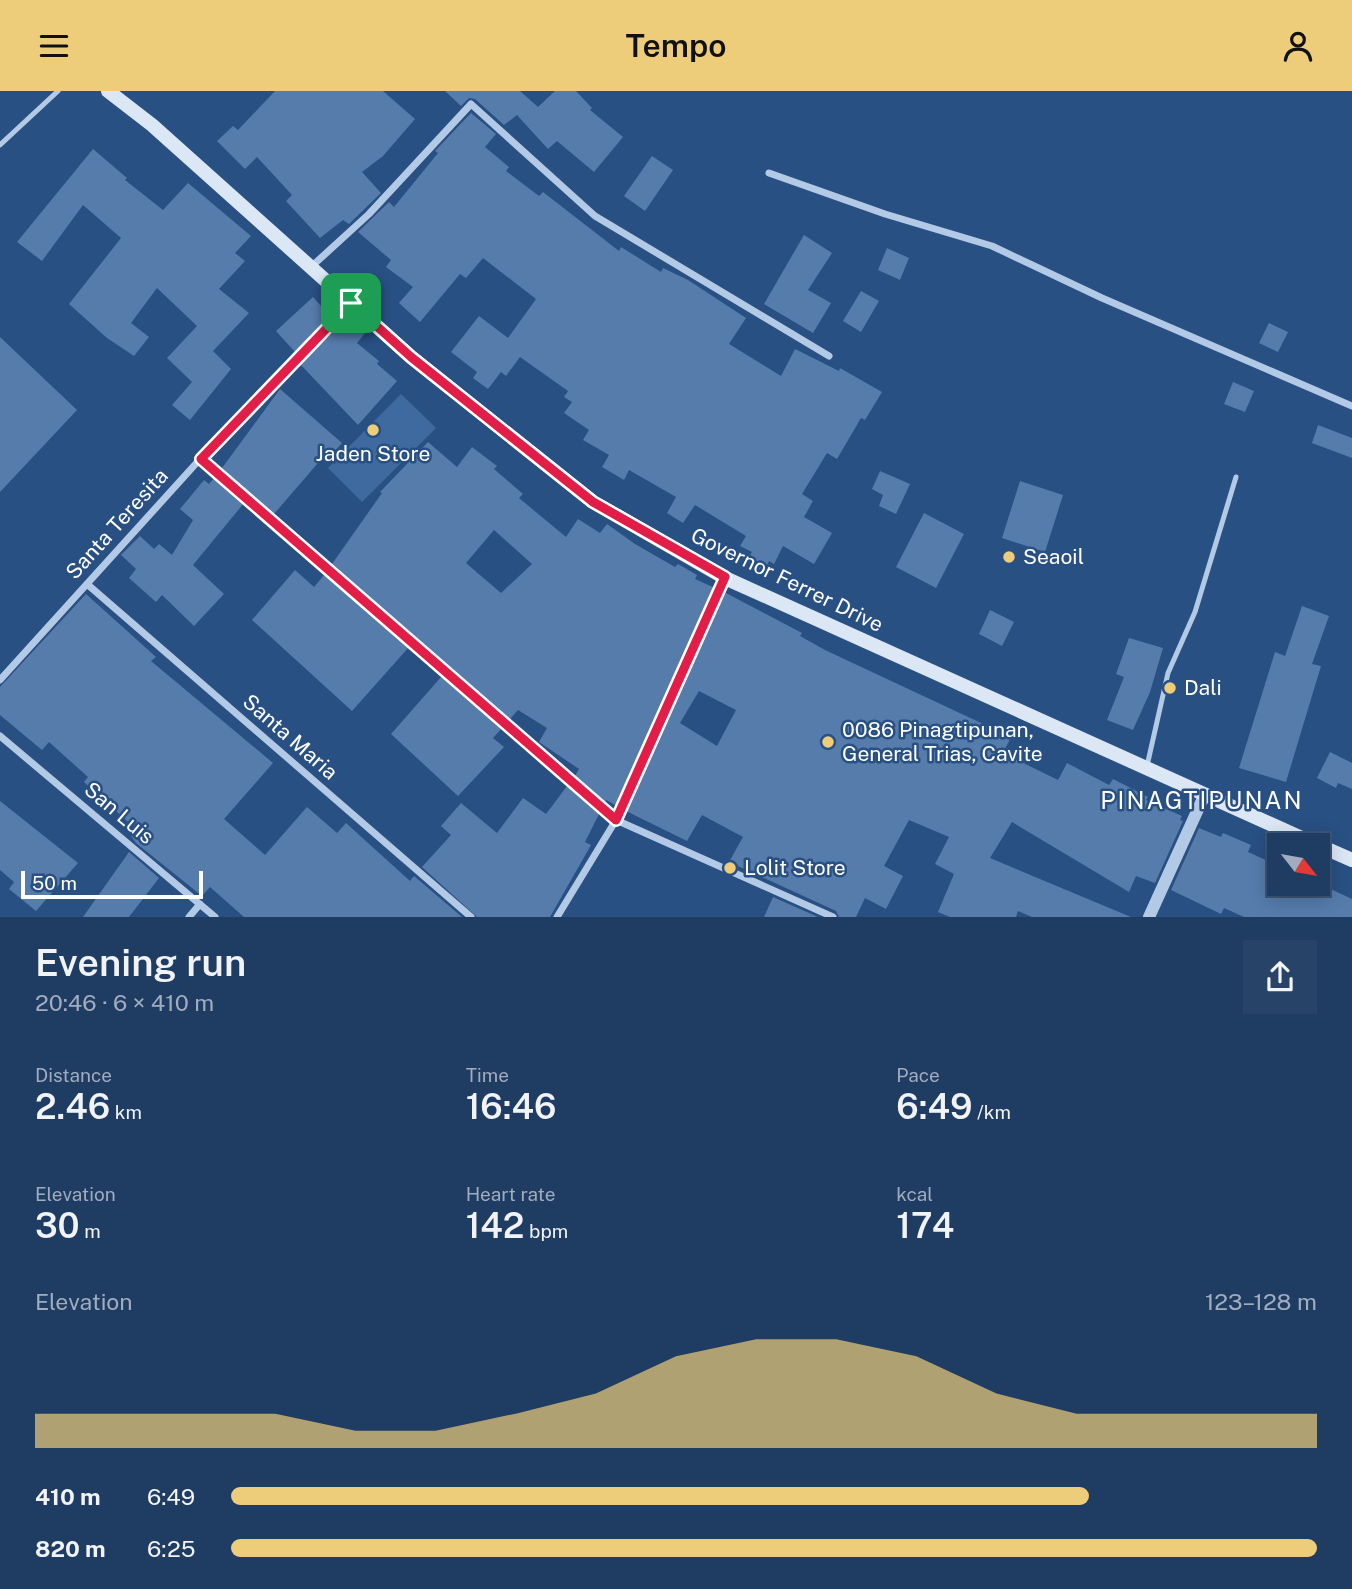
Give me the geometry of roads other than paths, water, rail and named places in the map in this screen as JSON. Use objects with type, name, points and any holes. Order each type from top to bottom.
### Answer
[{"type":"main road","name":"Governor Ferrer Drive","points":[[108,91],[152,125],[411,357],[593,502],[725,577],[1290,833]]},
{"type":"main road","name":"Governor Ferrer Drive","points":[[1330,850],[1352,860]]},
{"type":"street","points":[[311,267],[369,214],[471,104],[595,216],[829,356]]},
{"type":"street","points":[[769,173],[885,214],[992,246],[1101,298],[1352,406]]},
{"type":"street","name":"Santa Teresita","points":[[0,680],[201,459],[351,303]]},
{"type":"street","points":[[201,459],[616,820],[833,917]]},
{"type":"street","name":"Santa Maria","points":[[87,584],[471,917]]},
{"type":"street","name":"San Luis","points":[[0,736],[215,917]]},
{"type":"street","points":[[1149,917],[1204,796]]},
{"type":"street","points":[[557,917],[616,820]]},
{"type":"street","points":[[190,917],[200,904]]},
{"type":"lane","points":[[0,145],[58,91]]},
{"type":"lane","points":[[1146,769],[1168,673],[1195,612],[1236,477]]},
{"type":"lane","points":[[616,820],[725,577]]},
{"type":"place","name":"Jaden Store","points":[[373,430]]},
{"type":"place","name":"Seaoil","points":[[1009,557]]},
{"type":"place","name":"Dali","points":[[1170,688]]},
{"type":"place","name":"0086 Pinagtipunan, General Trias, Cavite","points":[[828,742]]},
{"type":"place","name":"Lolit Store","points":[[730,868]]},
{"type":"district","name":"PINAGTIPUNAN","points":[[1202,801]]}]
